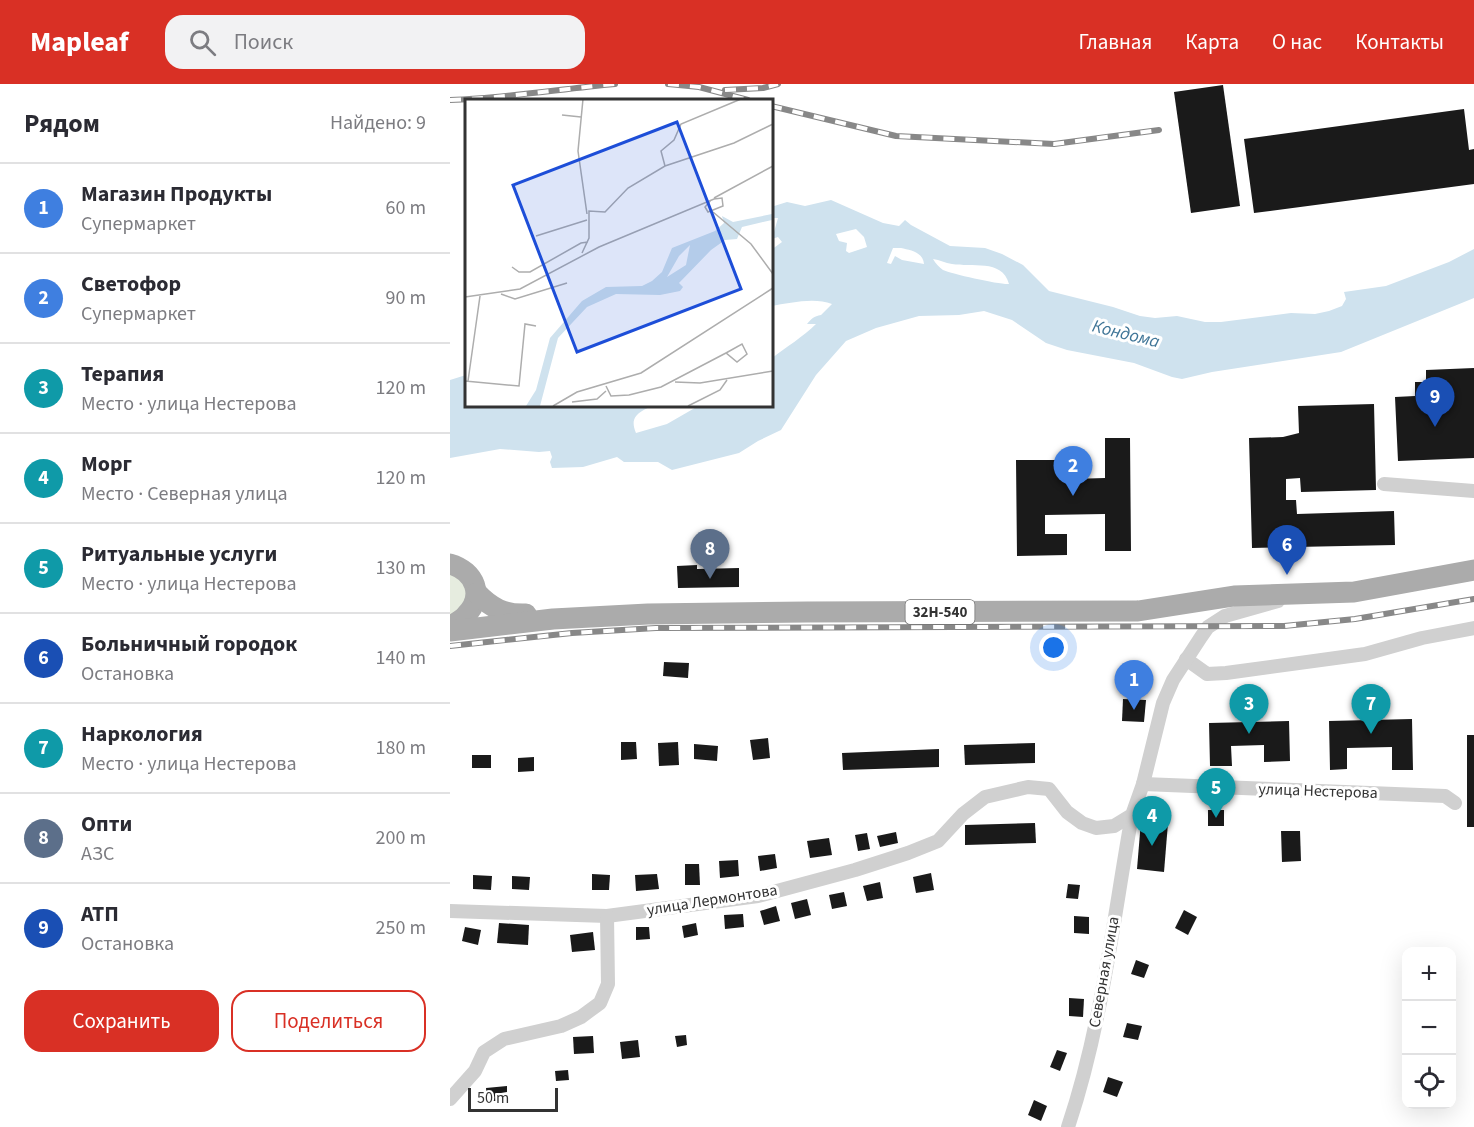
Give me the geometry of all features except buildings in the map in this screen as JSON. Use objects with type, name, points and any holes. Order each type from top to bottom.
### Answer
[{"type":"main road","name":"32Н-540","points":[[450,564],[467,572],[474,580],[477,593],[488,605],[500,611],[584,617],[807,612],[1138,611],[1234,596],[1295,596],[1354,592],[1474,570]]},
{"type":"main road","points":[[450,626],[464,618],[472,609],[477,593]]},
{"type":"main road","name":"32Н-540","points":[[450,631],[584,617]]},
{"type":"street","points":[[1384,484],[1474,491]]},
{"type":"street","points":[[1132,815],[1143,784],[1163,703],[1186,659],[1208,627],[1225,616],[1295,596]]},
{"type":"street","points":[[1186,659],[1207,674],[1226,672],[1365,654],[1422,638],[1474,628]]},
{"type":"street","name":"улица Нестерова","points":[[1143,784],[1445,796],[1455,804]]},
{"type":"street","name":"улица Лермонтова","points":[[450,911],[607,916],[758,896],[908,854],[938,841],[963,814],[985,797],[1028,787],[1049,789],[1067,812],[1082,823],[1095,828],[1114,825],[1132,815]]},
{"type":"street","name":"Северная улица","points":[[1068,1127],[1078,1098],[1099,1013],[1132,815]]},
{"type":"street","points":[[450,1099],[475,1071],[484,1052],[504,1039],[561,1026],[581,1017],[600,1003],[608,984],[607,916]]},
{"type":"shaded area","points":[[450,573],[466,583],[469,602],[450,618]]},
{"type":"water","name":"Кондома","points":[[831,200],[883,223],[899,226],[905,220],[950,246],[985,248],[1002,254],[1023,265],[1049,291],[1140,316],[1155,318],[1177,316],[1205,322],[1221,322],[1291,313],[1315,314],[1342,306],[1346,299],[1344,292],[1386,286],[1449,262],[1474,249],[1474,298],[1341,352],[1212,372],[1182,379],[1134,363],[1067,350],[1046,343],[1012,320],[984,311],[959,315],[919,316],[876,328],[846,341],[816,375],[781,430],[739,453],[672,470],[658,462],[624,462],[617,457],[583,467],[552,468],[550,451],[500,449],[450,458],[450,380],[465,375],[465,406],[652,406],[635,418],[636,433],[667,424],[698,406],[772,406],[772,358],[811,329],[816,324],[807,324],[808,322],[821,315],[832,304],[810,301],[772,306],[772,249],[782,242],[778,237],[772,239],[778,218],[772,218],[772,207],[787,202],[805,206]],"holes":[[[856,229],[864,237],[867,247],[849,253],[846,251],[847,243],[839,241],[836,234]],[[893,248],[916,252],[924,264],[902,260],[895,256],[891,264],[887,263]],[[933,259],[952,264],[993,267],[1000,270],[1009,284],[948,272]]]},
{"type":"railway","points":[[471,99],[615,84]]},
{"type":"railway","points":[[668,84],[699,87],[744,99]]},
{"type":"railway","points":[[725,90],[763,88],[778,84]]},
{"type":"railway","points":[[450,100],[465,99]]},
{"type":"railway","points":[[772,106],[896,136],[1054,144],[1159,130]]},
{"type":"railway","points":[[450,646],[572,633],[656,628],[1284,626],[1355,619],[1474,599]]},
{"type":"place","name":"АТП","points":[[1435,427]]},
{"type":"place","name":"Светофор","points":[[1073,496]]},
{"type":"place","name":"Больничный городок","points":[[1287,575]]},
{"type":"place","name":"Опти","points":[[710,579]]},
{"type":"place","name":"Магазин Продукты","points":[[1134,710]]},
{"type":"place","name":"Терапия","points":[[1249,734]]},
{"type":"place","name":"Наркология","points":[[1371,734]]},
{"type":"place","name":"Ритуальные услуги","points":[[1216,818]]},
{"type":"place","name":"Морг","points":[[1152,846]]}]
